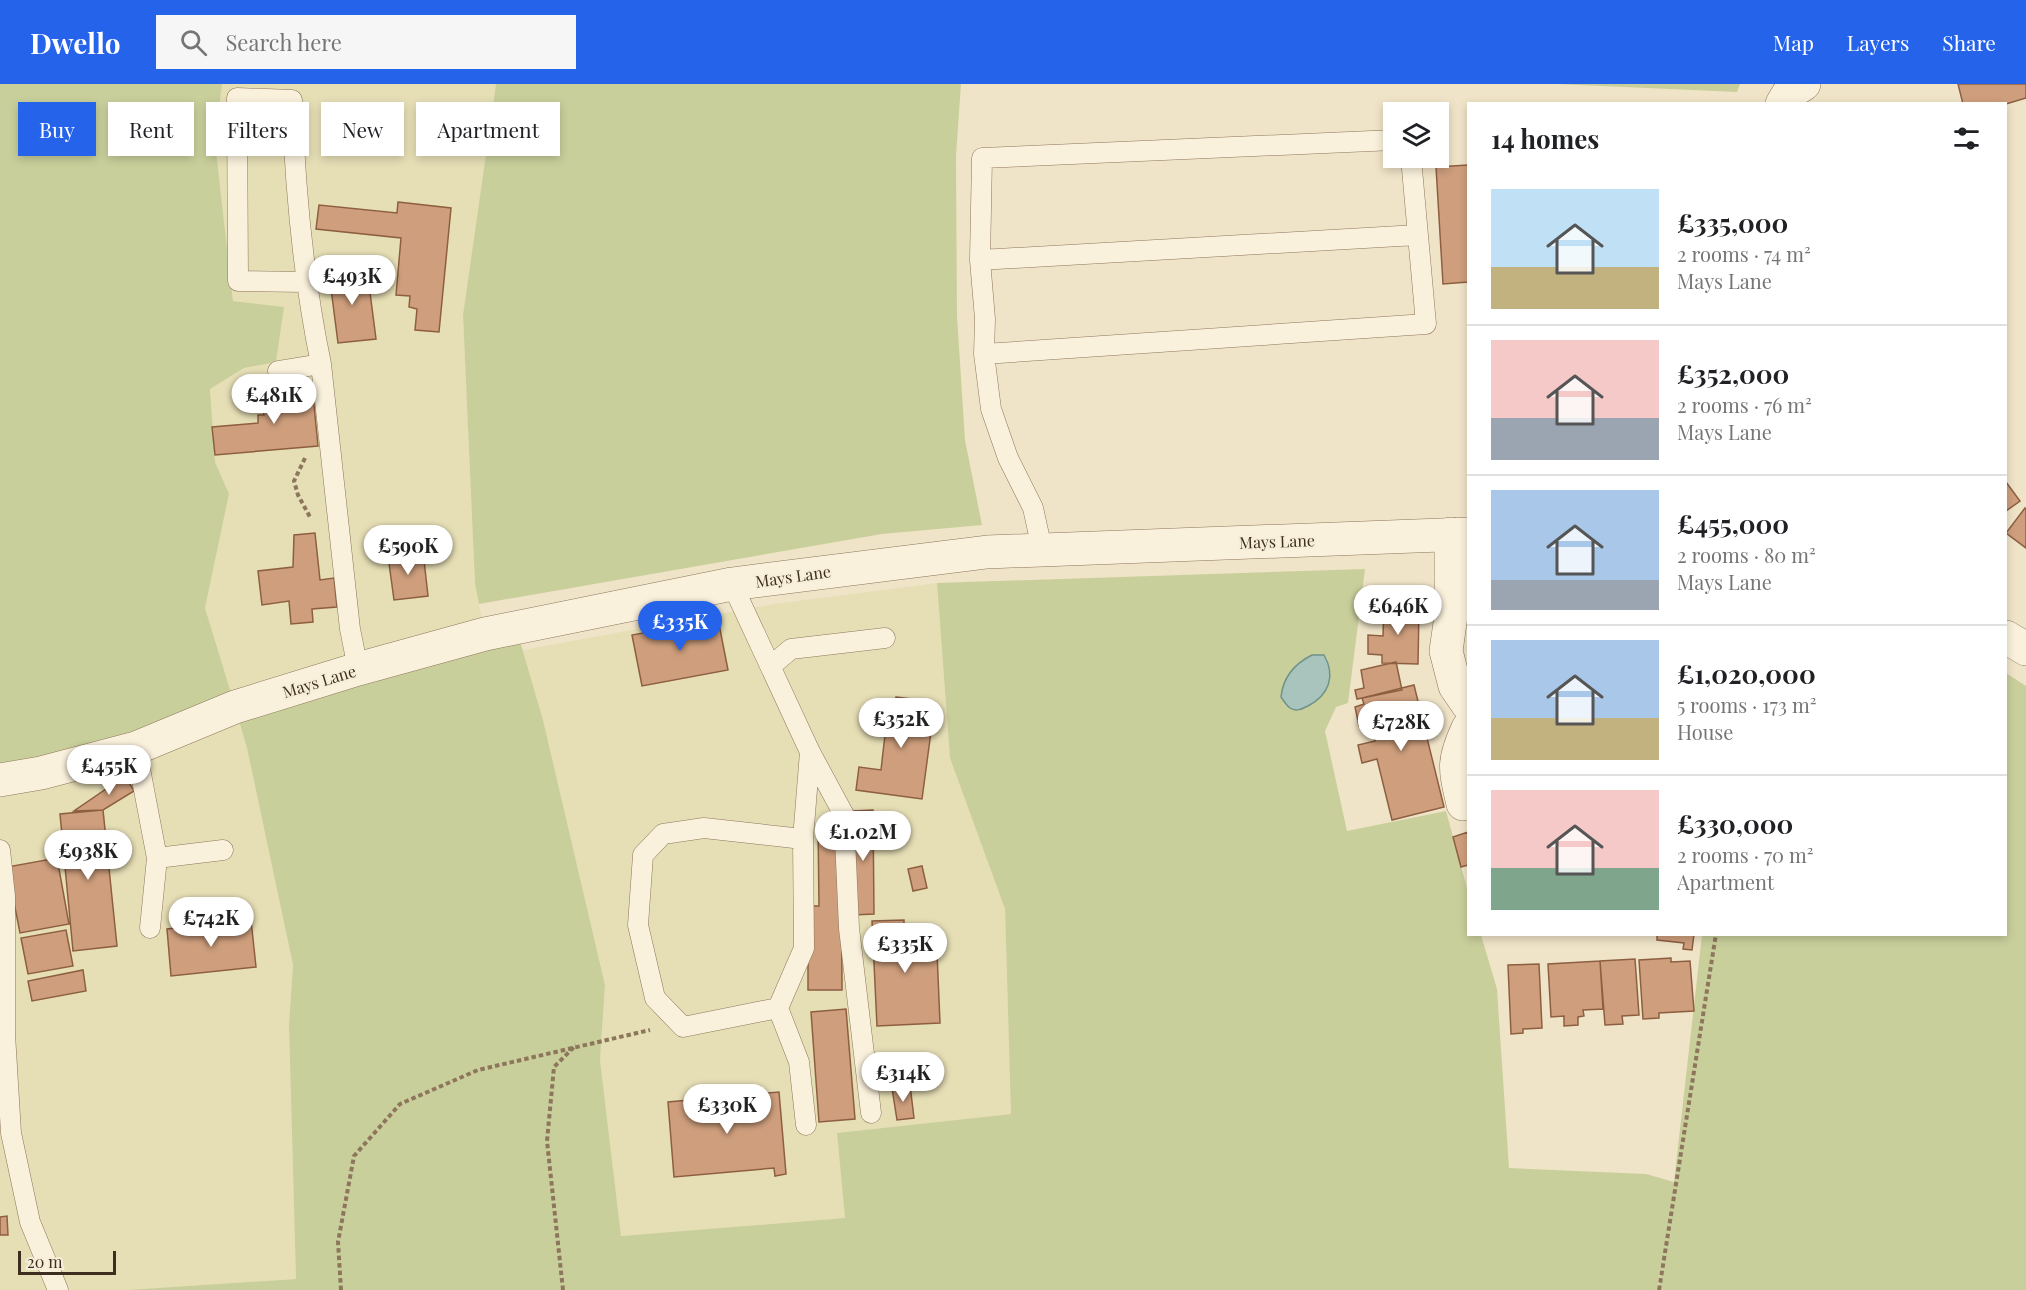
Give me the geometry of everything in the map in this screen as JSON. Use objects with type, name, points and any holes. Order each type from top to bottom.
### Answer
[{"type":"street","name":"Mays Lane","points":[[0,780],[41,773],[136,748],[235,706],[358,669],[516,627],[732,584],[936,557],[1042,549],[1460,534]]},
{"type":"street","points":[[1460,534],[1446,651],[1455,686],[1467,704]]},
{"type":"street","points":[[2007,639],[2026,649]]},
{"type":"street","points":[[1464,804],[1455,770],[1457,752],[1467,731]]},
{"type":"lane","points":[[305,282],[238,280],[237,98],[292,100],[294,159],[305,282],[321,364],[350,629],[358,669]]},
{"type":"lane","points":[[1042,549],[1033,508],[1008,459],[991,409],[984,354],[986,319],[980,260],[982,158],[1383,140]]},
{"type":"lane","points":[[984,354],[1426,324],[1413,168]]},
{"type":"lane","points":[[980,260],[1417,235]]},
{"type":"lane","points":[[278,371],[321,364]]},
{"type":"lane","points":[[732,584],[772,665],[810,752],[844,815],[849,928],[871,1113]]},
{"type":"lane","points":[[772,665],[791,649],[885,638]]},
{"type":"lane","points":[[136,748],[157,858],[150,928]]},
{"type":"lane","points":[[806,1125],[800,1062],[778,1008],[804,948],[803,839],[810,752]]},
{"type":"lane","points":[[778,1008],[683,1027],[656,998],[638,925],[643,855],[663,834],[704,828],[803,839]]},
{"type":"lane","points":[[0,850],[5,896],[6,1034],[10,1133],[30,1222],[58,1290]]},
{"type":"lane","points":[[157,858],[223,850]]},
{"type":"path","points":[[1659,1290],[1716,936]]},
{"type":"path","points":[[341,1290],[338,1242],[354,1156],[400,1104],[478,1070],[638,1031],[683,1027]]},
{"type":"path","points":[[563,1290],[547,1141],[554,1067],[577,1045]]},
{"type":"shaded area","points":[[222,84],[496,84],[493,102],[416,102],[416,156],[486,156],[463,315],[475,584],[485,634],[235,707],[247,748],[293,965],[289,1025],[296,1279],[127,1290],[0,1290],[0,780],[235,706],[205,608],[229,494],[215,462],[210,389],[244,368],[276,362],[283,307],[233,301],[217,156],[309,156],[309,102],[220,102]]},
{"type":"shaded area","points":[[937,583],[950,758],[1005,909],[1011,1114],[837,1133],[845,1218],[621,1236],[600,1060],[605,985],[543,720],[523,650],[774,604]]},
{"type":"green space","points":[[0,84],[222,84],[220,102],[206,102],[206,156],[217,156],[233,301],[284,307],[276,362],[244,368],[210,389],[215,462],[229,494],[205,608],[235,706],[516,627],[543,720],[605,985],[600,1060],[621,1236],[845,1218],[837,1133],[1011,1114],[1005,909],[950,758],[937,583],[1365,569],[1348,703],[1336,707],[1325,731],[1347,831],[1446,811],[1467,888],[1467,936],[1481,936],[1497,989],[1509,1168],[1646,1174],[1674,1182],[1702,936],[2007,936],[2007,674],[2026,686],[2026,1290],[1658,1290],[1662,1257],[1657,1290],[127,1290],[296,1279],[289,1025],[293,965],[247,748],[235,707],[0,780]]},
{"type":"green space","points":[[496,84],[961,84],[956,156],[957,316],[965,440],[982,525],[882,534],[479,604],[475,584],[463,315],[486,156],[560,156],[560,102],[493,102]]},
{"type":"green space","points":[[1556,84],[1740,84],[1737,92]]},
{"type":"water","points":[[1312,655],[1324,655],[1330,670],[1328,684],[1315,702],[1301,709],[1292,709],[1281,697],[1284,683],[1295,667]]},
{"type":"building","points":[[1958,84],[2026,84],[2026,98],[2007,104],[1962,102]]},
{"type":"building","points":[[1467,165],[1467,282],[1443,284],[1436,168]]},
{"type":"building","points":[[398,202],[451,208],[439,332],[415,330],[417,309],[409,307],[410,296],[396,295],[401,238],[316,229],[319,205],[397,213]]},
{"type":"building","points":[[367,269],[376,339],[338,343],[329,273]]},
{"type":"building","points":[[312,385],[318,446],[215,455],[212,427],[258,423],[258,415],[264,415],[263,409],[270,408],[268,388]]},
{"type":"building","points":[[2007,483],[2020,501],[2007,510]]},
{"type":"building","points":[[2025,508],[2026,548],[2007,532]]},
{"type":"building","points":[[315,533],[320,580],[334,578],[337,607],[312,609],[313,622],[291,624],[289,601],[262,605],[258,571],[293,567],[294,535]]},
{"type":"building","points":[[423,551],[428,596],[394,600],[388,556]]},
{"type":"building","points":[[1384,606],[1419,607],[1418,664],[1382,663],[1382,655],[1368,654],[1368,635],[1383,636]]},
{"type":"building","points":[[718,619],[728,670],[642,686],[632,635]]},
{"type":"building","points":[[1396,662],[1402,690],[1357,699],[1355,690],[1364,688],[1361,670]]},
{"type":"building","points":[[1414,685],[1444,807],[1392,820],[1377,759],[1362,763],[1358,745],[1375,741],[1370,724],[1359,726],[1355,707],[1364,704],[1362,698]]},
{"type":"building","points":[[896,697],[935,702],[922,799],[856,790],[859,767],[881,770],[886,726],[873,724],[876,700],[895,702]]},
{"type":"building","points":[[125,776],[134,791],[103,810],[74,811]]},
{"type":"building","points":[[103,810],[117,946],[73,951],[60,814]]},
{"type":"building","points":[[873,810],[874,914],[853,915],[852,811]]},
{"type":"building","points":[[841,822],[842,990],[808,990],[808,906],[819,906],[818,823]]},
{"type":"building","points":[[1467,832],[1467,865],[1461,867],[1453,837]]},
{"type":"building","points":[[57,858],[69,924],[20,933],[7,867]]},
{"type":"building","points":[[922,866],[927,888],[913,891],[908,869]]},
{"type":"building","points":[[251,920],[256,967],[171,976],[167,929]]},
{"type":"building","points":[[904,920],[904,930],[936,928],[940,1023],[877,1026],[872,921]]},
{"type":"building","points":[[66,930],[73,966],[28,974],[21,938]]},
{"type":"building","points":[[1657,936],[1694,936],[1692,950],[1683,949],[1684,943],[1657,940]]},
{"type":"building","points":[[1671,958],[1671,962],[1690,961],[1694,1011],[1659,1013],[1659,1018],[1643,1019],[1639,960]]},
{"type":"building","points":[[1635,959],[1639,1015],[1622,1016],[1623,1024],[1605,1025],[1600,961]]},
{"type":"building","points":[[1600,961],[1603,1009],[1583,1010],[1584,1016],[1578,1017],[1578,1025],[1564,1026],[1564,1016],[1551,1017],[1548,964]]},
{"type":"building","points":[[1539,964],[1542,1028],[1523,1029],[1523,1033],[1511,1034],[1508,965]]},
{"type":"building","points":[[83,970],[86,991],[32,1001],[28,981]]},
{"type":"building","points":[[846,1009],[855,1119],[819,1122],[811,1012]]},
{"type":"building","points":[[910,1085],[914,1118],[897,1120],[892,1088]]},
{"type":"building","points":[[779,1092],[786,1174],[775,1176],[774,1168],[674,1177],[668,1102]]},
{"type":"building","points":[[7,1216],[8,1235],[0,1235],[0,1217]]}]
